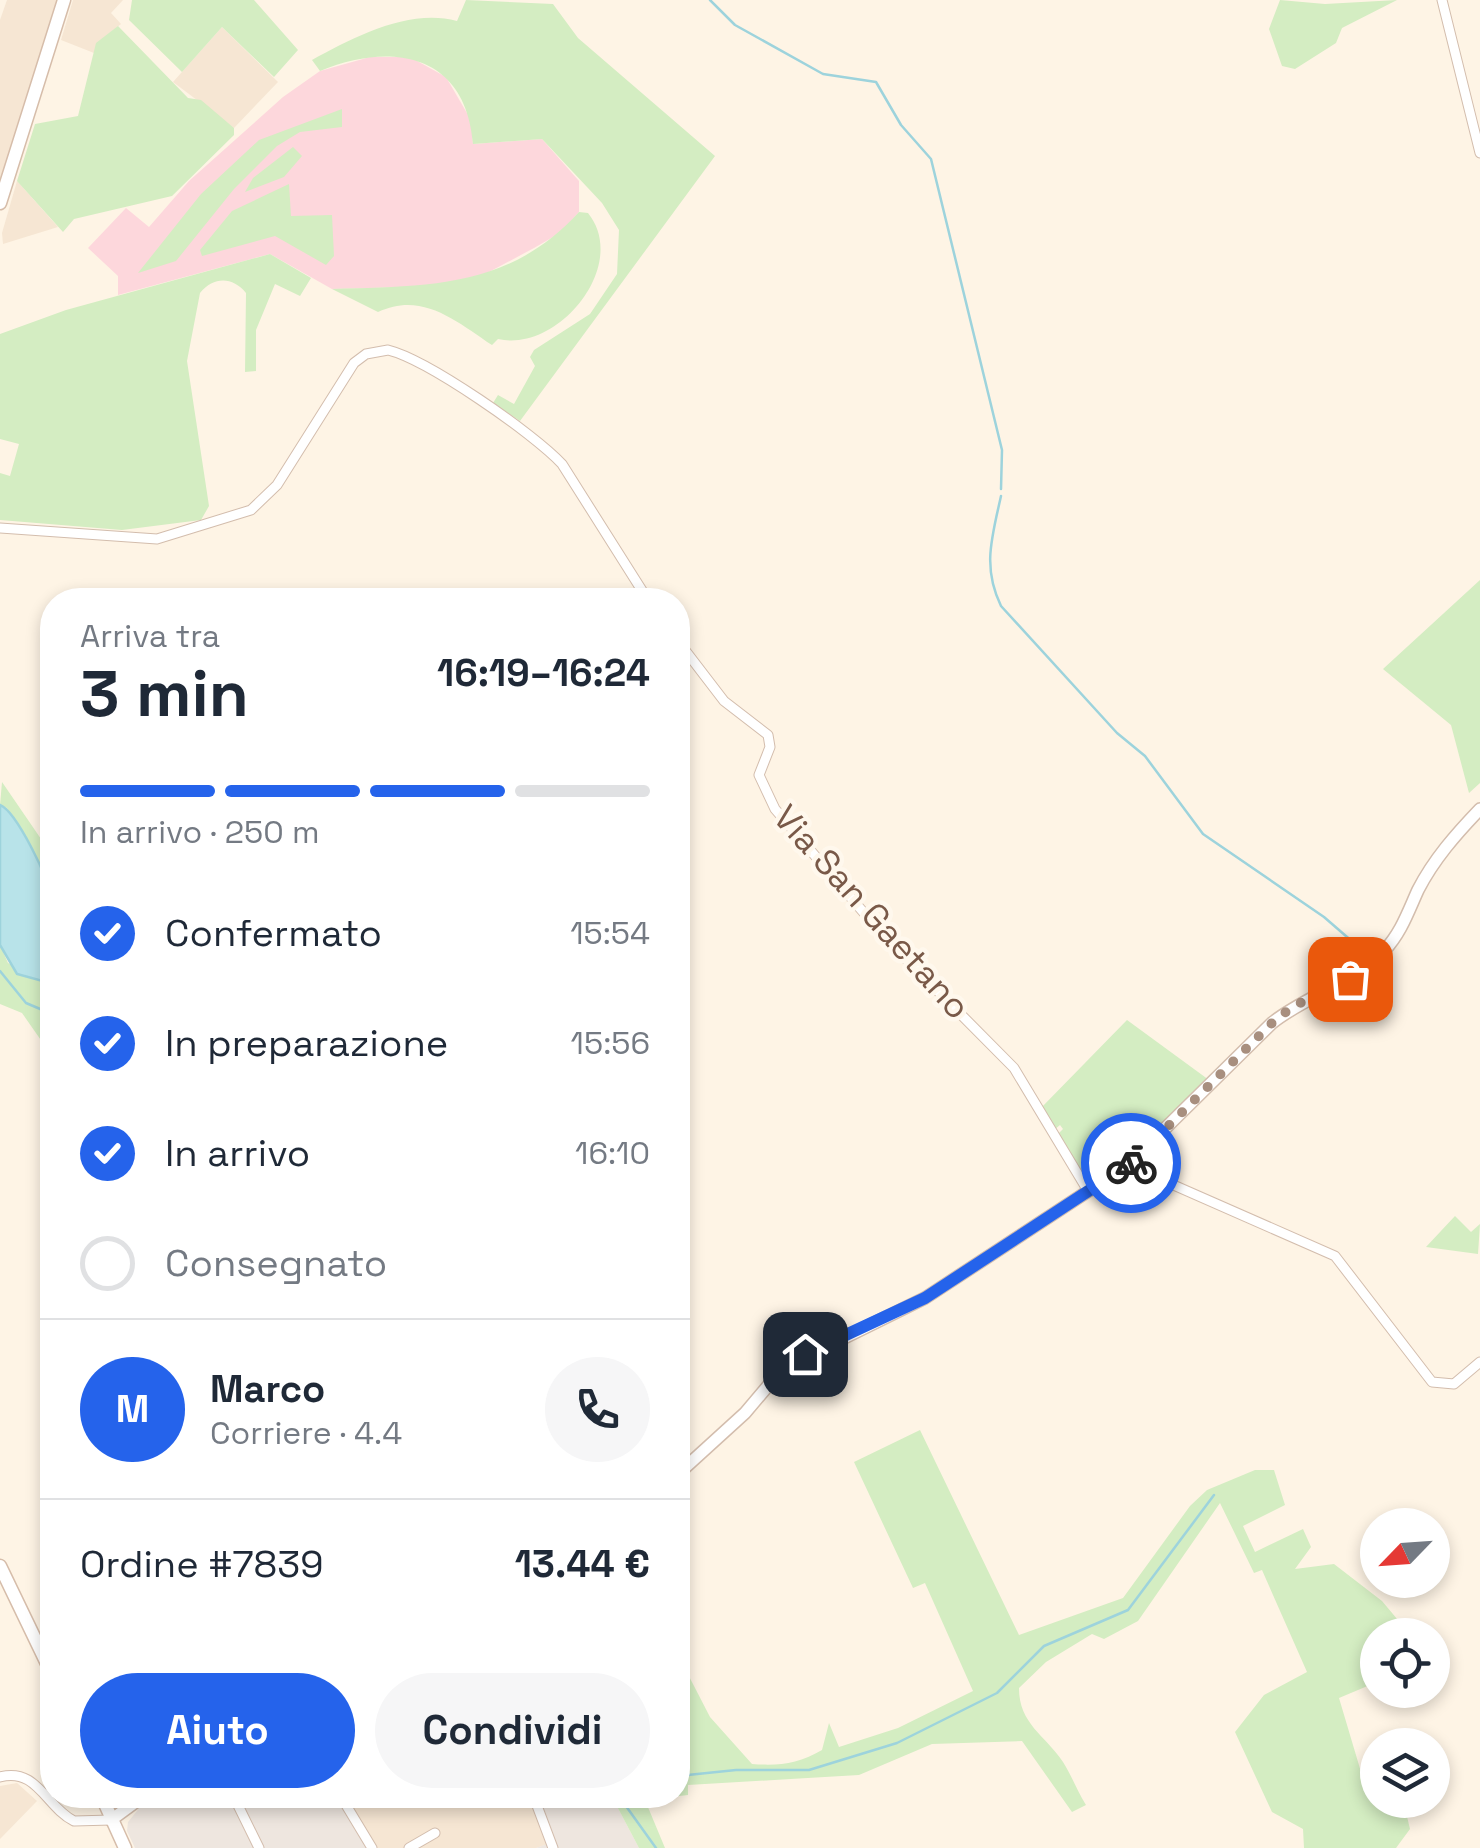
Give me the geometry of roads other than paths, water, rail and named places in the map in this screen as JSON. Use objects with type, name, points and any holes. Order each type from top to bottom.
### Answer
[{"type":"main road","points":[[0,203],[64,0]]},
{"type":"main road","points":[[0,1566],[40,1649]]},
{"type":"main road","points":[[106,1808],[125,1848]]},
{"type":"street","points":[[1442,0],[1480,152]]},
{"type":"street","points":[[0,528],[157,540],[251,510],[277,485],[354,363],[366,354],[388,350],[457,388],[546,446],[562,464],[640,588]]},
{"type":"street","name":"Via San Gaetano","points":[[690,657],[724,701],[768,735],[770,747],[759,774],[775,809],[888,941],[997,1047],[1088,1191]]},
{"type":"street","points":[[690,1464],[723,1435],[791,1362],[925,1298],[1128,1165],[1272,1023],[1362,970],[1380,955],[1403,925],[1444,849],[1480,809]]},
{"type":"street","points":[[1128,1165],[1335,1256],[1432,1382],[1454,1384],[1480,1362]]},
{"type":"street","points":[[0,1778],[16,1774],[28,1778],[40,1789]]},
{"type":"street","points":[[59,1808],[74,1822],[112,1820],[128,1808]]},
{"type":"street","points":[[240,1808],[260,1848]]},
{"type":"street","points":[[348,1808],[372,1848]]},
{"type":"street","points":[[538,1808],[553,1848]]},
{"type":"street","points":[[409,1848],[436,1833]]},
{"type":"water","points":[[0,805],[15,820],[40,866],[40,980],[17,974],[0,945]]},
{"type":"waterway","points":[[710,0],[735,25],[823,74],[876,82],[901,125],[931,159],[1002,450],[1001,489]]},
{"type":"waterway","points":[[1001,496],[990,565],[1001,606],[1117,733],[1145,756],[1203,834],[1324,917],[1369,956]]},
{"type":"waterway","points":[[0,971],[26,1003],[40,1009]]},
{"type":"waterway","points":[[690,1775],[809,1770],[897,1743],[997,1693],[1044,1646],[1128,1610],[1214,1495]]},
{"type":"waterway","points":[[627,1808],[656,1848]]}]
